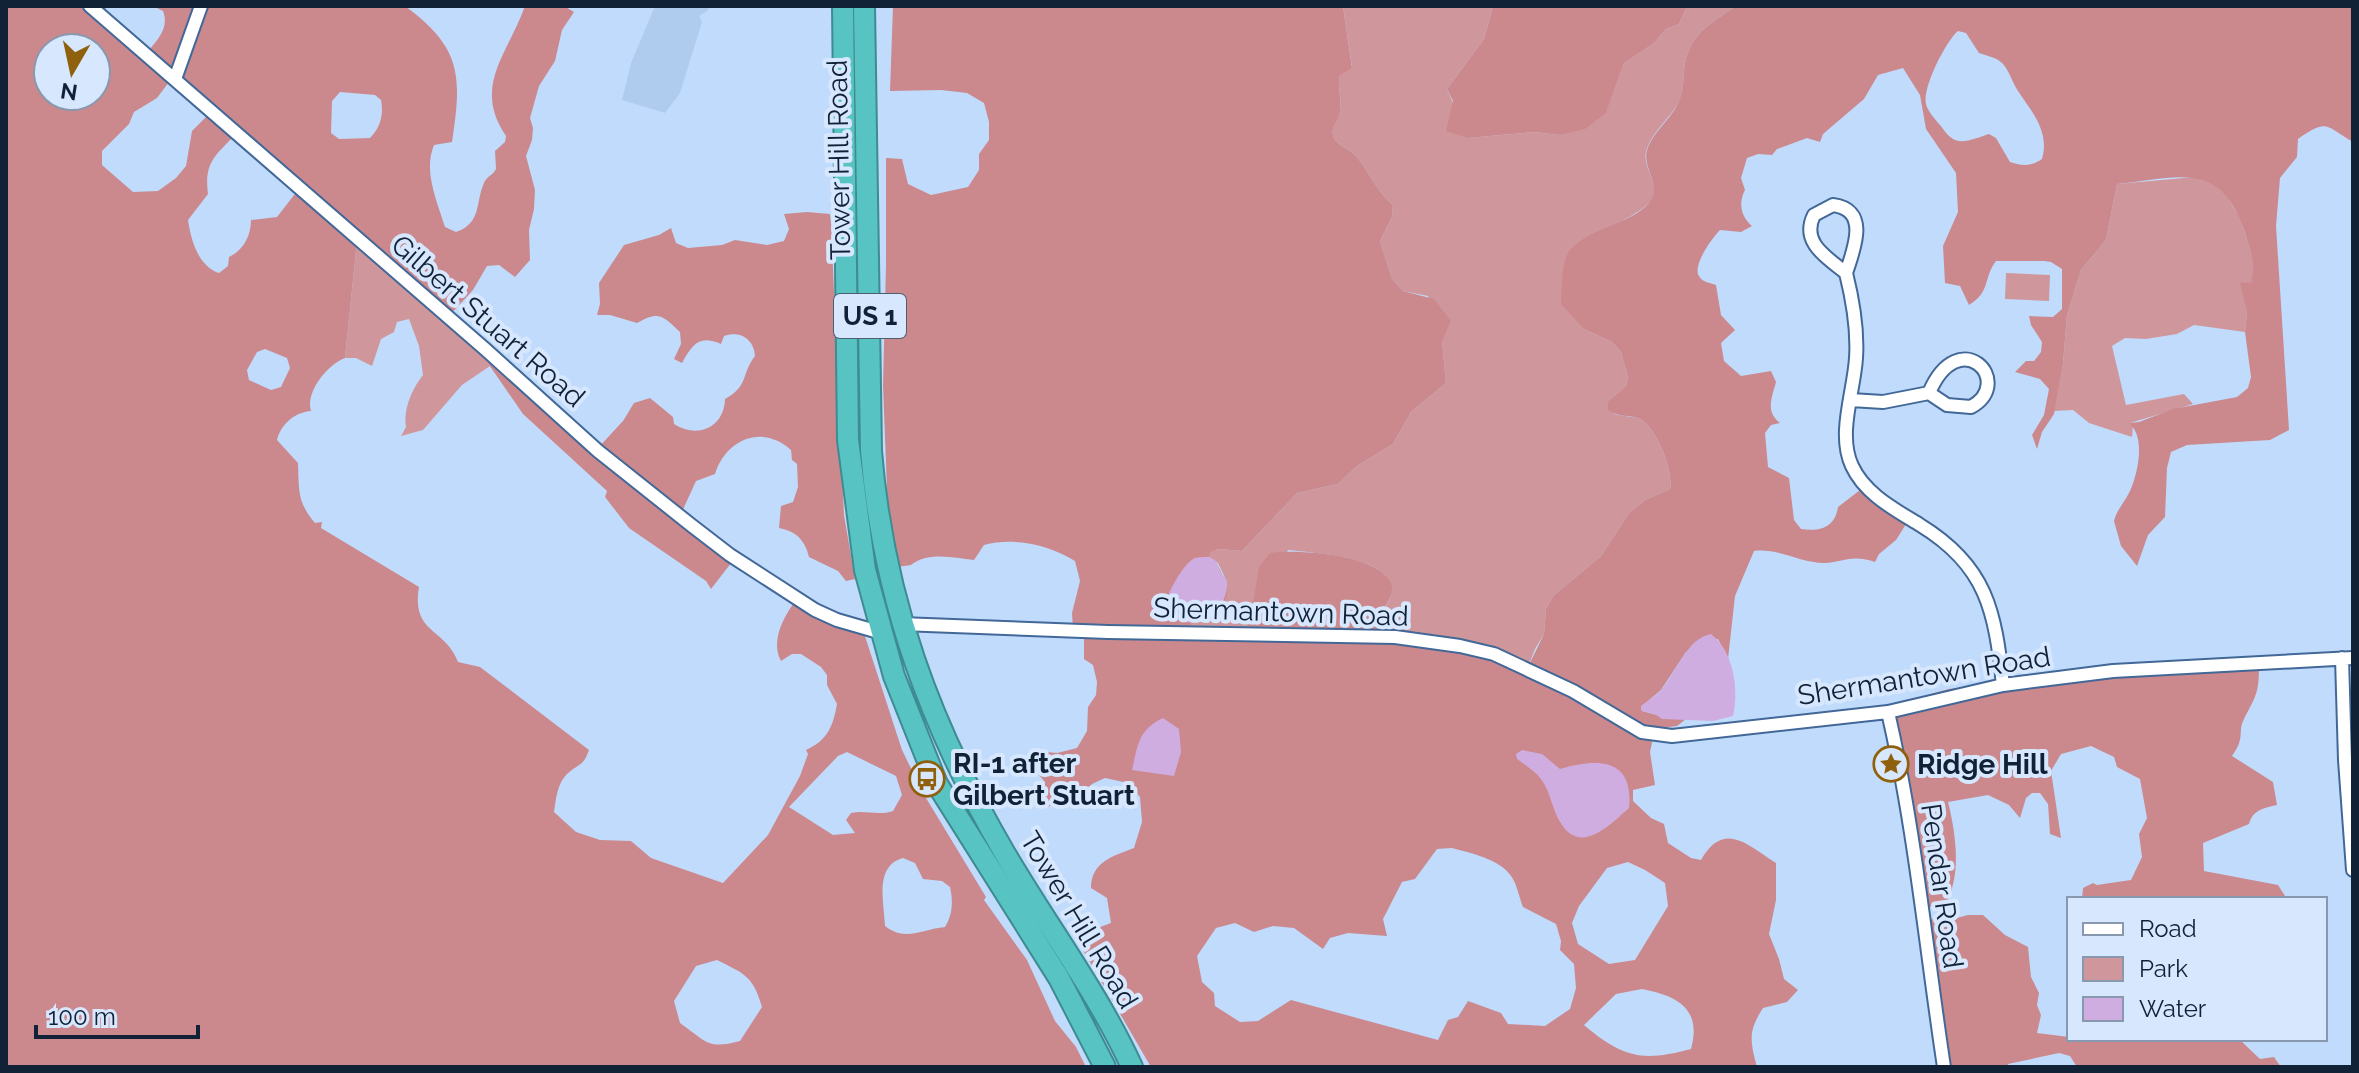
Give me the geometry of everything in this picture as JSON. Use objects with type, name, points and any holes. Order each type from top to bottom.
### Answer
[{"type":"highway","name":"Tower Hill Road","points":[[843,6],[848,440],[865,570],[894,676],[937,784],[1059,978],[1105,1067]]},
{"type":"highway","points":[[856,6],[857,41],[865,52]]},
{"type":"highway","name":"Tower Hill Road","points":[[864,6],[871,451],[876,506],[901,624],[941,732],[966,784],[1004,852],[1102,1010],[1132,1067]]},
{"type":"street","name":"Gilbert Stuart Road","points":[[90,6],[598,451],[691,525],[730,555],[815,610],[882,633]]},
{"type":"street","points":[[175,79],[201,6]]},
{"type":"street","points":[[1846,273],[1823,255],[1810,236],[1810,222],[1826,206],[1849,210],[1857,221],[1855,246],[1846,273],[1857,327],[1851,400],[1844,433],[1850,462],[1866,487],[1930,532],[1970,566],[1992,616],[2003,685]]},
{"type":"street","points":[[1851,400],[1883,402],[1929,393],[1947,405],[1971,407],[1983,398],[1988,378],[1976,363],[1960,359],[1945,366],[1929,393]]},
{"type":"street","name":"Shermantown Road","points":[[901,624],[1108,632],[1395,637],[1439,642],[1494,654],[1573,691],[1642,732],[1672,736],[1888,712],[2003,685],[2168,667],[2348,658]]},
{"type":"street","points":[[2348,658],[2345,760],[2353,870]]},
{"type":"street","name":"Pendar Road","points":[[1888,712],[1900,763],[1944,1067]]},
{"type":"shaded area","points":[[6,6],[108,6],[101,14],[146,54],[165,23],[163,11],[153,6],[405,6],[438,36],[454,65],[457,99],[452,142],[434,145],[430,165],[432,186],[445,227],[456,232],[474,218],[484,183],[496,169],[495,151],[505,142],[506,136],[496,118],[492,101],[493,86],[496,70],[525,6],[564,6],[574,12],[562,30],[555,61],[539,86],[530,118],[532,140],[526,156],[535,190],[529,230],[530,260],[515,277],[499,265],[487,266],[473,290],[448,317],[357,241],[345,358],[319,380],[311,396],[311,411],[290,420],[277,440],[298,463],[299,488],[305,509],[315,523],[322,522],[321,528],[419,587],[418,602],[424,622],[445,642],[458,662],[480,667],[589,750],[583,762],[564,778],[555,802],[554,812],[576,832],[600,840],[631,841],[651,858],[723,883],[768,835],[800,776],[808,754],[806,750],[824,737],[831,726],[837,704],[821,667],[801,654],[792,654],[781,661],[778,637],[787,613],[796,600],[862,627],[902,750],[923,793],[986,897],[984,900],[1027,960],[1055,1021],[1076,1047],[1086,1067],[6,1067]],"holes":[[[172,78],[211,112],[192,131],[186,166],[176,178],[158,191],[133,192],[102,165],[102,151],[129,124],[134,112],[157,98]],[[340,92],[375,95],[381,100],[380,121],[370,138],[339,139],[331,133],[332,101]],[[236,134],[298,190],[277,217],[251,220],[246,242],[229,257],[228,266],[219,273],[201,258],[188,220],[208,194],[208,174],[213,160]],[[265,349],[287,358],[290,368],[281,387],[271,390],[249,380],[247,370],[257,352]],[[847,752],[896,776],[902,795],[893,811],[851,813],[846,820],[855,833],[833,835],[789,807],[838,756]],[[903,858],[915,863],[923,879],[942,881],[950,887],[952,907],[945,927],[907,934],[885,926],[884,877],[894,862]],[[717,960],[751,982],[762,1007],[740,1041],[713,1044],[680,1023],[674,1001],[696,966]]]},
{"type":"shaded area","points":[[655,6],[710,6],[699,16],[702,22],[680,93],[665,113],[622,100],[631,63]]},
{"type":"shaded area","points":[[893,6],[1343,6],[1352,68],[1340,75],[1340,112],[1333,135],[1337,142],[1356,156],[1393,205],[1392,217],[1380,241],[1392,279],[1403,291],[1434,299],[1451,321],[1442,341],[1446,383],[1411,412],[1393,444],[1357,466],[1338,484],[1297,493],[1242,551],[1218,549],[1211,552],[1209,557],[1217,563],[1227,583],[1226,599],[1212,616],[1191,622],[1191,626],[1211,634],[1248,634],[1259,567],[1270,553],[1318,553],[1358,561],[1386,576],[1392,590],[1379,635],[1425,642],[1528,667],[1544,634],[1546,609],[1553,596],[1601,556],[1629,513],[1645,500],[1670,489],[1667,462],[1652,431],[1640,419],[1608,410],[1608,401],[1626,386],[1628,377],[1621,352],[1612,342],[1584,329],[1561,304],[1562,276],[1567,255],[1578,242],[1636,213],[1652,198],[1654,187],[1647,163],[1647,150],[1680,99],[1685,63],[1692,43],[1711,24],[1736,6],[2353,6],[2353,142],[2331,128],[2315,128],[2298,139],[2297,157],[2280,178],[2276,226],[2289,430],[2270,440],[2187,445],[2171,452],[2167,468],[2165,517],[2148,535],[2137,566],[2121,546],[2114,521],[2130,491],[2138,465],[2139,446],[2129,423],[2173,409],[2237,397],[2248,388],[2251,377],[2245,332],[2247,313],[2240,283],[2251,282],[2253,263],[2245,233],[2224,193],[2210,183],[2195,178],[2117,184],[2106,240],[2081,270],[2067,315],[2063,364],[2054,414],[2042,432],[2037,449],[2032,435],[2044,415],[2049,389],[2040,379],[2015,372],[2026,361],[2034,361],[2041,352],[2042,342],[2029,316],[2053,317],[2062,309],[2062,269],[2044,261],[1996,261],[1981,295],[1969,305],[1960,286],[1945,283],[1943,246],[1958,212],[1956,173],[1926,129],[1920,95],[1903,68],[1878,75],[1864,99],[1823,134],[1820,142],[1807,138],[1777,149],[1772,155],[1758,154],[1747,158],[1741,178],[1745,190],[1741,205],[1745,218],[1752,226],[1741,232],[1720,230],[1704,252],[1698,271],[1702,280],[1716,285],[1721,315],[1735,330],[1721,343],[1724,361],[1741,376],[1771,371],[1776,382],[1771,409],[1780,423],[1771,425],[1765,433],[1768,467],[1789,478],[1794,520],[1801,529],[1826,527],[1834,519],[1838,507],[1864,487],[1908,521],[1896,540],[1879,554],[1875,562],[1854,559],[1824,563],[1754,551],[1735,596],[1728,659],[1718,639],[1686,652],[1661,690],[1641,707],[1642,711],[1686,719],[1677,726],[1655,729],[1650,752],[1655,785],[1633,790],[1633,801],[1651,818],[1664,824],[1668,843],[1691,858],[1701,860],[1710,848],[1728,838],[1746,844],[1776,863],[1776,900],[1769,934],[1784,979],[1798,990],[1787,1002],[1763,1008],[1758,1016],[1752,1036],[1757,1067],[1151,1067],[1069,926],[1100,927],[1111,923],[1107,898],[1091,888],[1092,879],[1105,861],[1134,848],[1142,822],[1140,797],[1128,783],[1105,778],[1092,784],[1077,798],[1040,809],[1045,782],[1033,768],[1033,754],[1037,751],[1057,753],[1077,748],[1087,731],[1088,707],[1096,695],[1093,665],[1084,659],[1084,634],[1073,630],[1072,613],[1080,581],[1075,561],[1043,547],[1007,542],[984,545],[974,560],[933,557],[890,568],[883,385],[886,158],[902,159],[908,184],[931,195],[968,187],[979,170],[979,154],[989,140],[989,122],[984,103],[967,93],[890,91]],"holes":[[[1958,31],[1966,33],[1979,53],[1997,59],[2004,66],[2042,131],[2042,159],[2026,165],[2010,162],[1996,138],[1989,134],[1966,141],[1948,135],[1926,104],[1928,87],[1947,44]],[[1452,848],[1500,865],[1513,879],[1523,907],[1556,924],[1560,950],[1574,964],[1576,988],[1570,1009],[1545,1026],[1508,1024],[1501,1013],[1468,1001],[1458,1017],[1448,1020],[1438,1040],[1291,1000],[1258,1021],[1240,1022],[1215,1006],[1214,993],[1202,982],[1197,956],[1216,928],[1235,923],[1254,932],[1273,926],[1294,928],[1323,949],[1330,938],[1348,933],[1387,936],[1383,919],[1402,882],[1415,879],[1437,849]],[[1628,862],[1665,883],[1668,906],[1635,960],[1609,964],[1578,944],[1572,923],[1579,906],[1607,868]],[[1642,989],[1676,1001],[1690,1014],[1694,1035],[1691,1049],[1659,1055],[1634,1054],[1622,1051],[1584,1025],[1616,994]]]},
{"type":"shaded area","points":[[1493,6],[1687,6],[1679,24],[1666,29],[1653,44],[1624,63],[1606,113],[1585,129],[1559,135],[1534,132],[1468,138],[1446,131],[1453,101],[1447,89],[1484,39]]},
{"type":"shaded area","points":[[784,214],[830,214],[844,515],[855,579],[846,581],[838,571],[809,557],[799,537],[779,528],[781,506],[793,502],[798,487],[797,464],[792,460],[791,450],[780,442],[758,437],[736,444],[720,462],[715,474],[696,481],[680,516],[735,558],[711,589],[706,581],[629,528],[605,497],[607,491],[523,414],[474,343],[597,449],[623,421],[634,403],[650,398],[673,417],[674,424],[692,430],[708,428],[720,417],[725,399],[738,389],[755,356],[749,341],[741,335],[730,334],[724,336],[721,344],[702,341],[690,350],[682,363],[674,359],[681,344],[680,332],[665,319],[656,316],[637,323],[610,315],[597,315],[599,283],[624,245],[659,235],[671,228],[676,243],[688,248],[722,245],[735,240],[767,245],[784,241],[789,229]]},
{"type":"shaded area","points":[[2259,663],[2256,693],[2232,756],[2273,782],[2277,805],[2256,813],[2249,824],[2203,843],[2204,871],[2278,885],[2286,897],[2082,897],[2083,888],[2093,883],[2131,880],[2142,857],[2139,834],[2147,818],[2140,779],[2117,767],[2114,757],[2091,746],[2061,754],[2051,771],[2061,838],[2050,834],[2048,804],[2040,793],[2032,793],[2026,798],[2020,818],[2009,805],[1988,795],[1948,802],[1955,841],[1954,881],[1945,905],[1922,908],[1892,705],[1949,689]]},
{"type":"shaded area","points":[[1983,915],[2005,935],[2028,947],[2031,977],[2039,993],[2037,1005],[2041,1015],[2037,1033],[2067,1037],[2067,1041],[2241,1041],[2260,1059],[2274,1057],[2281,1067],[2077,1067],[2070,1056],[2059,1053],[2008,1064],[2007,1067],[1945,1067],[1923,919],[1949,920]]},
{"type":"green space","points":[[1343,6],[1493,6],[1484,39],[1447,89],[1468,138],[1534,132],[1559,135],[1606,112],[1624,63],[1653,44],[1666,29],[1679,24],[1687,6],[1736,6],[1704,29],[1688,52],[1680,100],[1652,138],[1646,152],[1654,188],[1652,199],[1630,217],[1583,240],[1584,329],[1612,342],[1621,352],[1628,377],[1626,386],[1608,401],[1614,414],[1640,419],[1652,431],[1667,462],[1670,489],[1645,500],[1629,513],[1601,556],[1553,596],[1546,609],[1544,634],[1528,667],[1379,636],[1391,594],[1386,577],[1363,562],[1314,553],[1288,550],[1253,615],[1249,634],[1210,634],[1191,626],[1191,622],[1203,622],[1227,582],[1218,563],[1209,557],[1211,551],[1242,551],[1297,493],[1338,484],[1357,466],[1393,444],[1411,412],[1446,383],[1442,341],[1428,296],[1403,291],[1392,279],[1380,241],[1392,217],[1393,205],[1356,156],[1337,142],[1333,135],[1340,111],[1340,74],[1352,67]]},
{"type":"green space","points":[[2195,177],[2213,183],[2227,196],[2240,218],[2256,268],[2251,282],[2241,284],[2247,313],[2245,332],[2194,325],[2177,334],[2146,339],[2125,338],[2112,346],[2126,405],[2184,394],[2193,404],[2130,423],[2133,426],[2132,437],[2089,423],[2073,410],[2054,411],[2063,364],[2067,315],[2081,270],[2106,240],[2117,184]]},
{"type":"green space","points":[[357,241],[474,343],[490,366],[462,385],[423,430],[401,436],[406,427],[409,400],[423,375],[419,346],[409,319],[397,322],[394,332],[381,339],[372,366],[356,358],[345,358]]},
{"type":"green space","points":[[2006,273],[2050,275],[2049,301],[2005,299]]},
{"type":"water","points":[[1209,557],[1217,562],[1227,582],[1225,597],[1218,609],[1211,616],[1196,622],[1171,617],[1163,611],[1164,605],[1180,574],[1195,558]]},
{"type":"water","points":[[1711,634],[1725,651],[1733,672],[1733,716],[1713,721],[1662,719],[1642,711],[1641,706],[1667,683],[1688,649],[1702,637]]},
{"type":"water","points":[[1163,718],[1179,729],[1181,752],[1174,776],[1132,770],[1144,733]]},
{"type":"water","points":[[1522,750],[1542,754],[1560,769],[1588,763],[1611,766],[1626,779],[1629,808],[1606,828],[1588,837],[1570,833],[1559,820],[1541,779],[1517,759],[1516,754]]},
{"type":"place","name":"Ridge Hill","points":[[1891,764]]},
{"type":"place","name":"RI-1 after Gilbert Stuart","points":[[927,779]]}]
